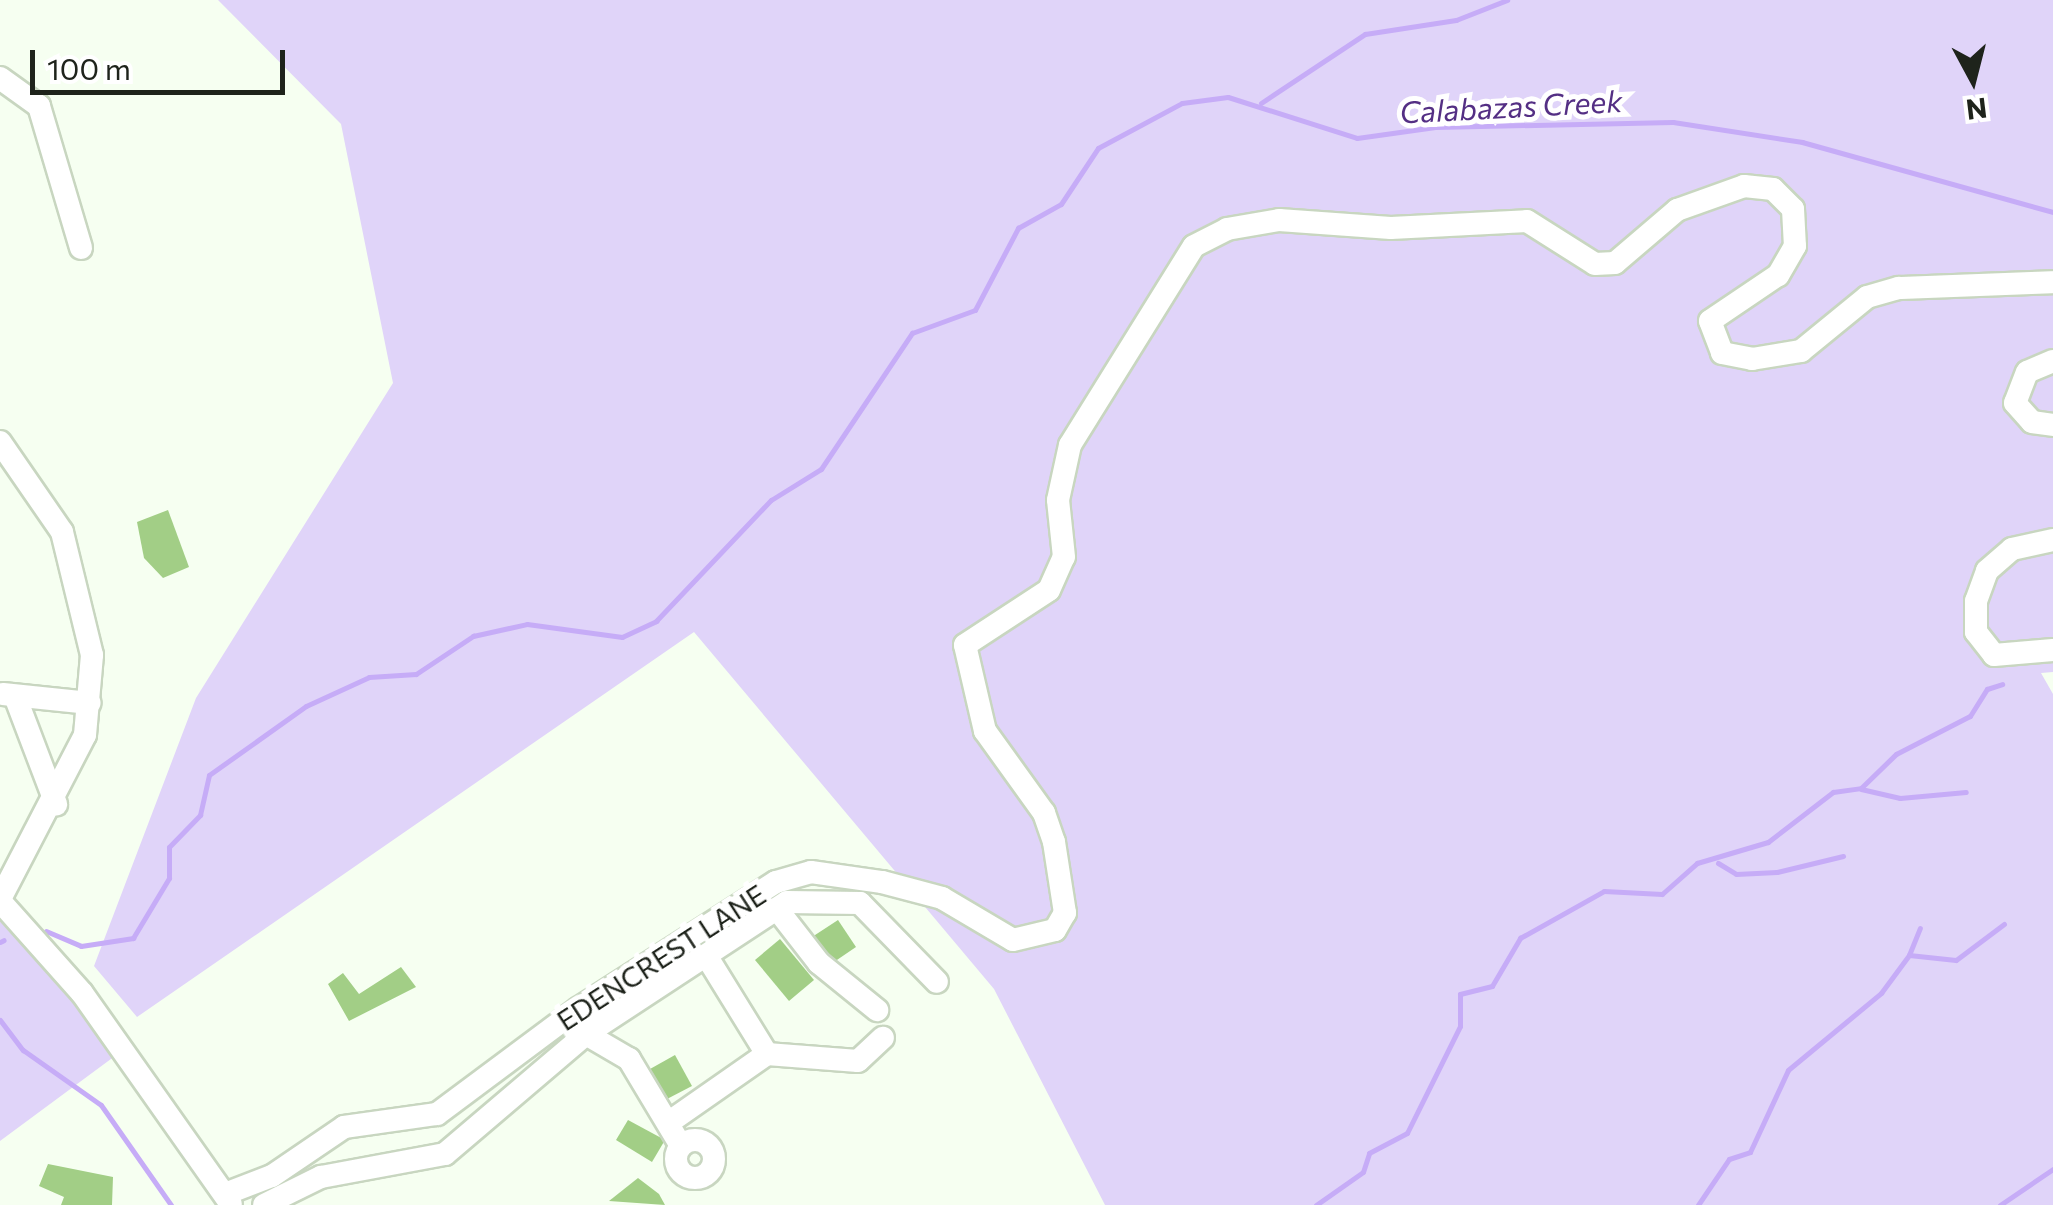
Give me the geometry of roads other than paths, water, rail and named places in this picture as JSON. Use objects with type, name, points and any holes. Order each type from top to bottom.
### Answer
[{"type":"street","points":[[0,78],[39,106],[82,248]]},
{"type":"street","name":"EDENCREST LANE","points":[[228,1200],[344,1127],[437,1114],[548,1030],[776,882],[811,872],[882,882],[942,898],[1014,940],[1055,930],[1066,913],[1054,842],[1044,813],[985,730],[965,644],[1049,590],[1064,556],[1058,500],[1070,444],[1194,246],[1227,229],[1279,220],[1392,228],[1527,220],[1595,264],[1615,263],[1677,210],[1744,186],[1773,189],[1792,209],[1795,246],[1778,274],[1710,321],[1722,353],[1752,359],[1801,351],[1868,297],[1898,288],[2053,282]]},
{"type":"street","points":[[2053,361],[2027,372],[2015,403],[2032,422],[2053,425]]},
{"type":"street","points":[[0,442],[62,532],[92,655],[90,703],[56,804],[0,900],[82,993],[228,1200]]},
{"type":"street","points":[[2053,540],[2012,549],[1988,570],[1976,601],[1976,632],[1994,655],[2053,650]]},
{"type":"street","points":[[56,804],[7,695],[90,703]]},
{"type":"street","points":[[264,1205],[321,1177],[445,1154],[586,1034],[777,910],[825,897],[860,903],[937,982]]},
{"type":"street","points":[[777,910],[819,963],[876,1010]]},
{"type":"street","points":[[707,957],[767,1054]]},
{"type":"street","points":[[586,1034],[629,1059],[682,1146]]},
{"type":"street","points":[[668,1124],[767,1054],[858,1061],[882,1038]]},
{"type":"waterway","points":[[1261,103],[1365,34],[1456,20],[1507,0]]},
{"type":"waterway","name":"Calabazas Creek","points":[[46,931],[81,946],[133,938],[169,878],[169,847],[200,815],[209,775],[306,706],[369,677],[416,674],[473,636],[527,624],[622,637],[656,621],[771,500],[821,469],[912,333],[975,310],[1018,228],[1061,204],[1098,148],[1182,103],[1228,97],[1357,138],[1435,127],[1673,122],[1802,142],[2053,212]]},
{"type":"waterway","points":[[1316,1205],[1363,1172],[1369,1153],[1407,1133],[1460,1026],[1460,994],[1492,986],[1520,938],[1604,891],[1662,894],[1697,863],[1768,842],[1833,792],[1861,788],[1896,754],[1970,716],[1987,689],[2002,684]]},
{"type":"waterway","points":[[1861,789],[1900,798],[1966,792]]},
{"type":"waterway","points":[[1718,863],[1736,874],[1777,872],[1843,856]]},
{"type":"waterway","points":[[1698,1205],[1729,1159],[1750,1152],[1788,1070],[1881,993],[1909,955],[1956,960],[2004,924]]},
{"type":"waterway","points":[[1909,955],[1920,928]]},
{"type":"waterway","name":"Calabazas Creek","points":[[0,942],[4,940]]},
{"type":"waterway","points":[[0,1020],[23,1050],[101,1105],[171,1205]]},
{"type":"waterway","points":[[2000,1205],[2053,1169]]}]
